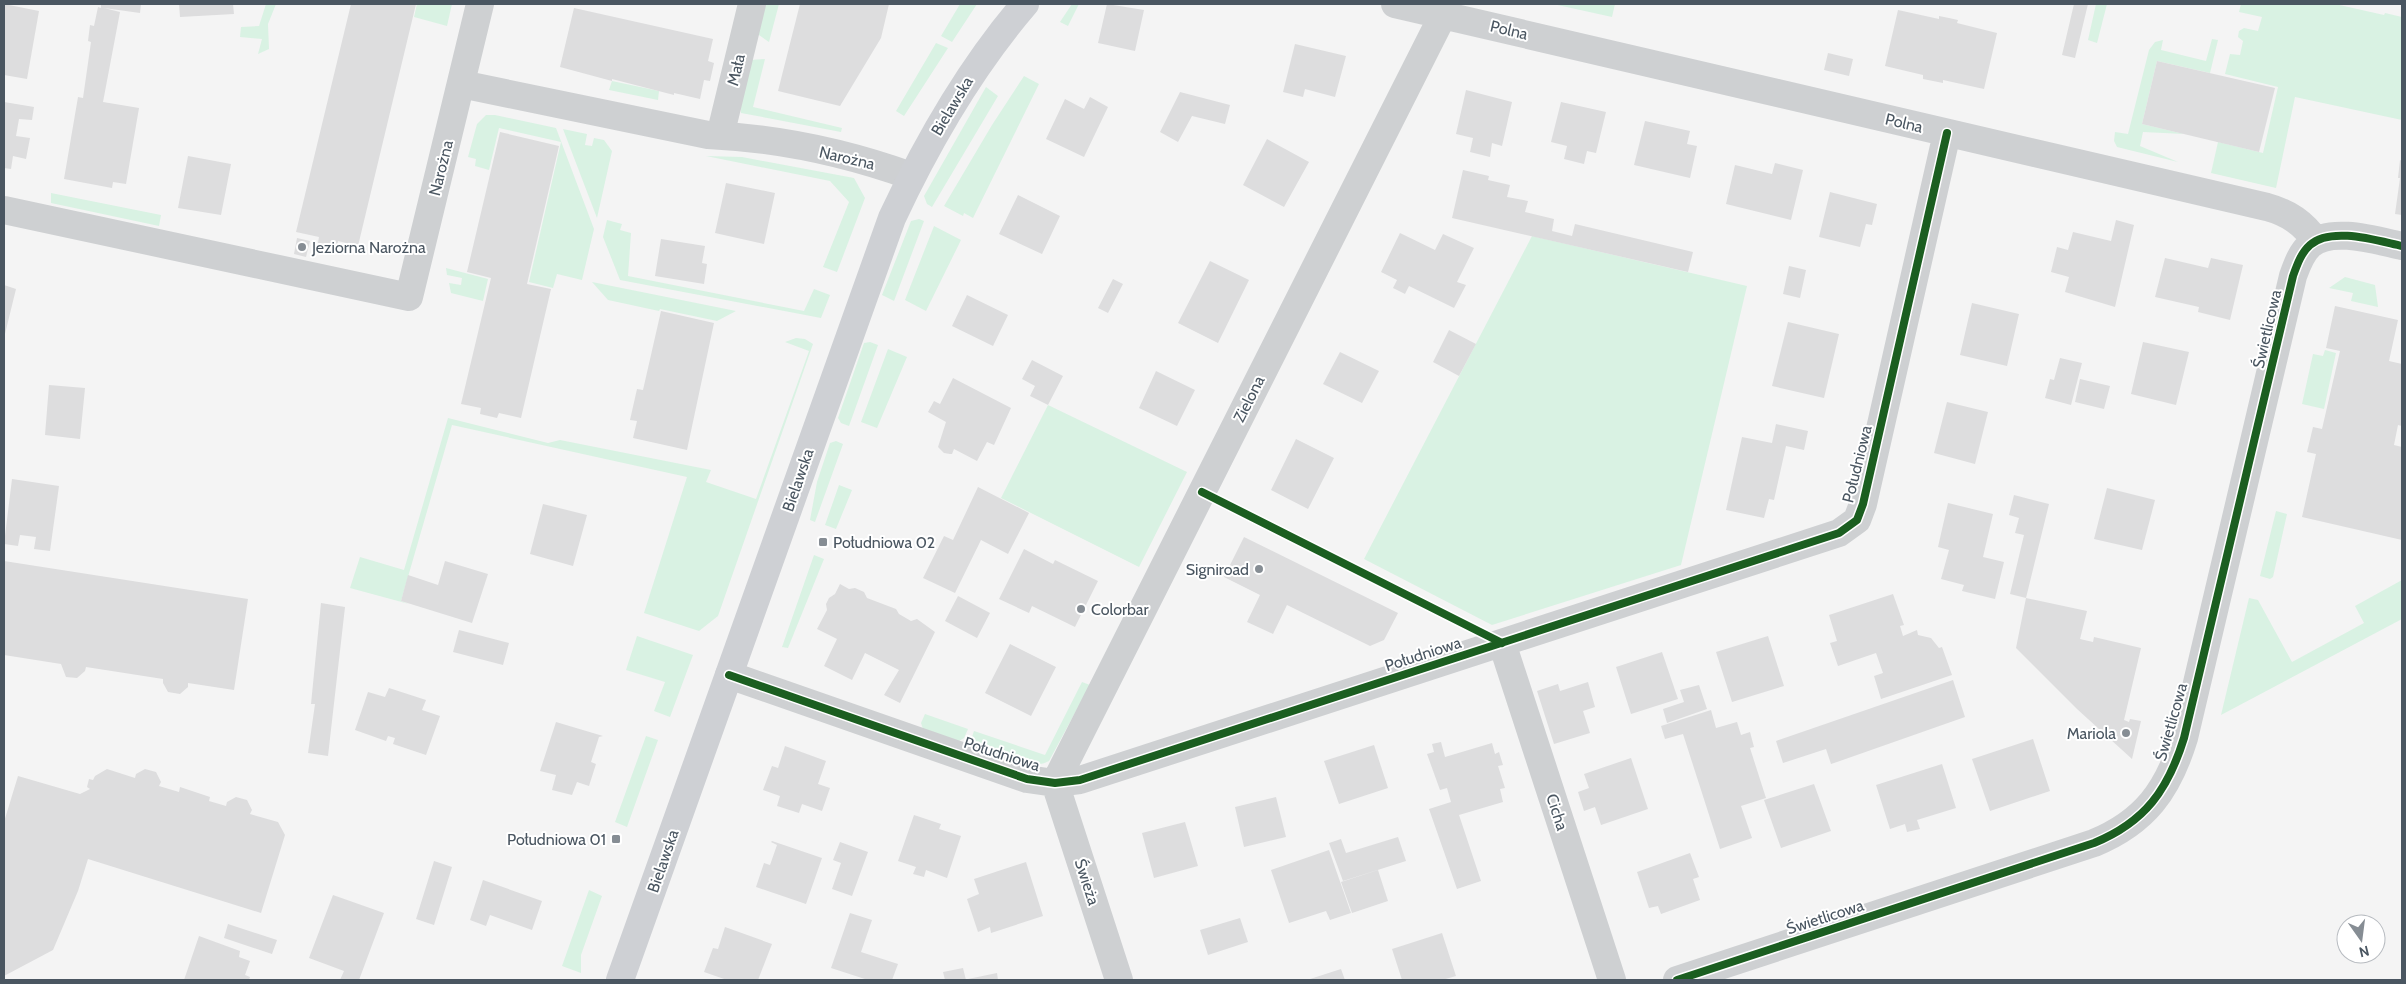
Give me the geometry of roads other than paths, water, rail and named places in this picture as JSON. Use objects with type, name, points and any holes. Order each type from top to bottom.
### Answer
[{"type":"street","points":[[461,84],[480,4]]},
{"type":"street","name":"Mała","points":[[720,136],[752,4]]},
{"type":"street","name":"Bielawska","points":[[620,980],[879,251],[911,176],[946,114],[975,69],[1026,4]]},
{"type":"street","name":"Polna","points":[[1395,4],[2278,210],[2303,225],[2316,241]]},
{"type":"street","name":"Zielona","points":[[1055,784],[1443,15]]},
{"type":"street","name":"Narożna","points":[[4,210],[409,297],[461,84],[708,135],[745,137],[864,160],[911,176]]},
{"type":"street","name":"Południowa","points":[[729,675],[1027,779],[1055,784],[1080,780],[1839,533],[1857,520],[1863,504],[1947,133]]},
{"type":"street","points":[[2316,241],[2352,236],[2402,246]]},
{"type":"street","name":"Świetlicowa","points":[[1677,980],[2094,844],[2127,826],[2158,797],[2171,773],[2184,738],[2293,276],[2303,253],[2316,241]]},
{"type":"street","name":"Cicha","points":[[1502,643],[1612,980]]},
{"type":"street","name":"Świeża","points":[[1055,784],[1119,980]]},
{"type":"place","name":"Jeziorna Narożna","points":[[302,247]]},
{"type":"place","name":"Południowa 02","points":[[823,542]]},
{"type":"place","name":"Signiroad","points":[[1259,569]]},
{"type":"place","name":"Colorbar","points":[[1081,609]]},
{"type":"place","name":"Mariola","points":[[2126,733]]},
{"type":"place","name":"Południowa 01","points":[[616,839]]}]
